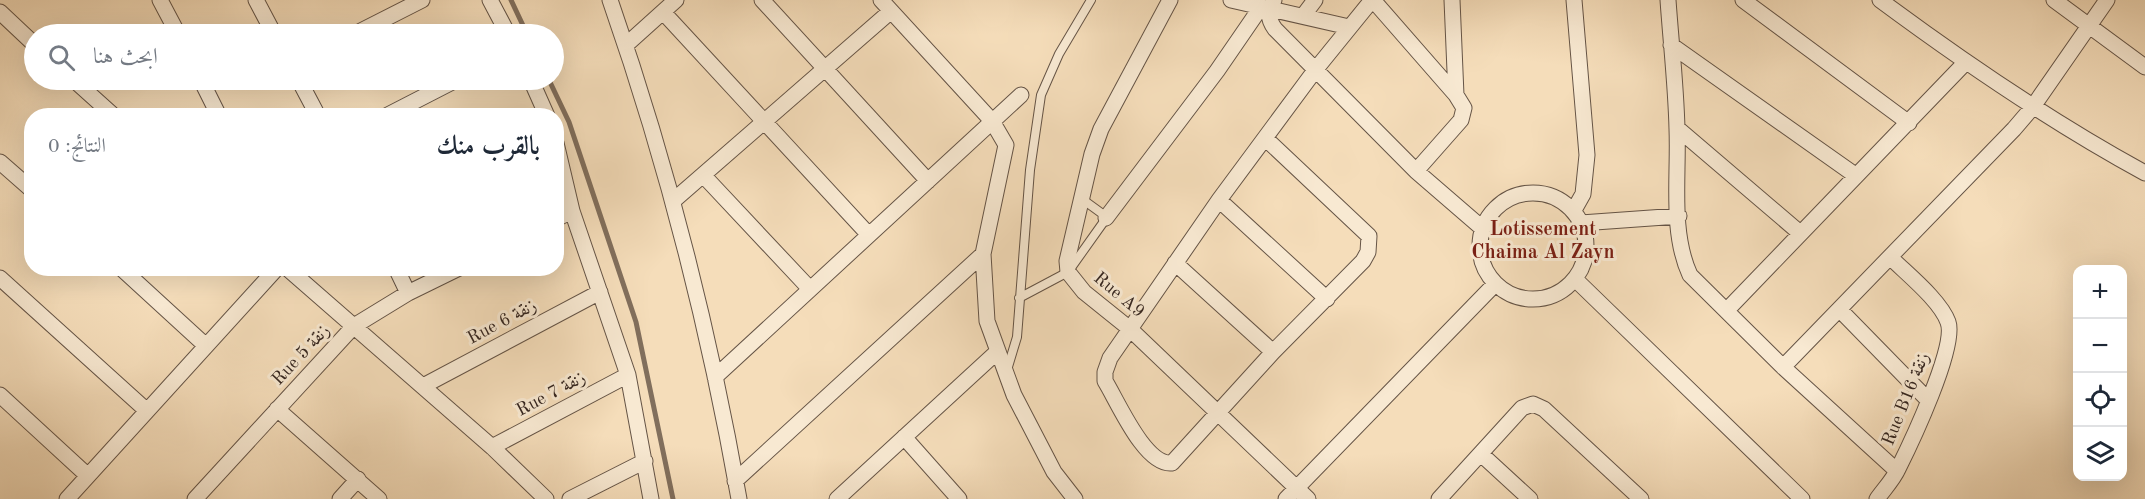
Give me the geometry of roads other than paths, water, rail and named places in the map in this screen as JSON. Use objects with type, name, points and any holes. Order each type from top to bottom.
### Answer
[{"type":"street","points":[[160,0],[173,24]]},
{"type":"street","points":[[256,0],[269,24]]},
{"type":"street","points":[[375,24],[422,0]]},
{"type":"street","points":[[490,0],[503,24]]},
{"type":"street","points":[[610,0],[626,45],[692,272],[739,499]]},
{"type":"street","points":[[626,45],[676,0]]},
{"type":"street","points":[[762,0],[928,181]]},
{"type":"street","name":"Rue A9","points":[[1170,0],[1101,129],[1067,261],[1068,272],[1084,292],[1130,329],[1220,413],[1297,495]]},
{"type":"street","points":[[1231,0],[1268,5],[1349,27]]},
{"type":"street","points":[[1303,15],[1315,0]]},
{"type":"street","points":[[1265,138],[1369,236],[1368,252],[1363,261],[1274,352],[1172,463],[1159,462],[1146,450],[1105,381],[1110,358],[1219,200],[1316,69],[1372,0],[1456,95],[1464,108],[1461,120],[1416,171]]},
{"type":"street","points":[[1452,0],[1456,95]]},
{"type":"street","points":[[1574,0],[1587,155],[1577,217]]},
{"type":"street","points":[[1668,0],[1677,128],[1682,257],[1690,275],[1783,367],[1897,471]]},
{"type":"street","points":[[1743,0],[1909,123]]},
{"type":"street","points":[[1880,0],[1965,63],[2032,108],[2145,173]]},
{"type":"street","points":[[2054,0],[2145,67]]},
{"type":"street","points":[[1783,367],[2032,108],[2107,0]]},
{"type":"street","points":[[1268,5],[1269,18],[1275,28],[1416,171],[1482,228]]},
{"type":"street","points":[[1106,218],[1268,5]]},
{"type":"street","points":[[673,201],[825,69],[886,6],[992,121],[1006,145],[983,254],[987,321],[1014,396],[1067,496]]},
{"type":"street","points":[[0,12],[24,35]]},
{"type":"street","points":[[663,12],[868,235]]},
{"type":"street","points":[[1671,45],[1855,175]]},
{"type":"street","points":[[1727,310],[1965,63]]},
{"type":"street","points":[[85,90],[105,108]]},
{"type":"street","points":[[206,90],[215,108]]},
{"type":"street","points":[[304,90],[314,108]]},
{"type":"street","points":[[402,108],[437,90]]},
{"type":"street","points":[[535,90],[543,108]]},
{"type":"street","points":[[715,377],[1021,94]]},
{"type":"street","points":[[1677,128],[1800,233]]},
{"type":"street","points":[[0,162],[24,183]]},
{"type":"street","points":[[703,175],[810,289]]},
{"type":"street","points":[[564,177],[572,211],[628,375],[651,499]]},
{"type":"street","points":[[1523,193],[1547,194],[1561,200],[1577,217],[1586,237],[1586,252],[1575,279],[1561,291],[1536,299],[1509,294],[1494,284],[1480,258],[1482,228],[1490,214],[1501,202],[1523,193]]},
{"type":"street","points":[[1219,200],[1327,298]]},
{"type":"street","points":[[564,215],[572,211]]},
{"type":"street","points":[[1577,217],[1679,216]]},
{"type":"street","points":[[735,481],[983,254]]},
{"type":"street","name":"Rue B16 زنقة","points":[[1877,499],[1897,471],[1928,400],[1944,360],[1949,325],[1942,310],[1890,257]]},
{"type":"street","points":[[1175,263],[1274,352]]},
{"type":"street","points":[[130,276],[205,345]]},
{"type":"street","points":[[67,499],[270,276]]},
{"type":"street","points":[[296,276],[492,447],[546,499]]},
{"type":"street","points":[[400,276],[408,293]]},
{"type":"street","name":"Rue 5 زنقة","points":[[195,499],[354,326],[408,293],[443,276]]},
{"type":"street","points":[[0,278],[146,410]]},
{"type":"street","points":[[1575,279],[1802,499]]},
{"type":"street","points":[[1297,495],[1494,284]]},
{"type":"street","name":"Rue 6 زنقة","points":[[423,386],[600,292]]},
{"type":"street","points":[[1839,310],[1928,400]]},
{"type":"street","points":[[846,496],[904,437],[998,351]]},
{"type":"street","name":"Rue 7 زنقة","points":[[492,447],[628,375]]},
{"type":"street","points":[[0,395],[88,476]]},
{"type":"street","points":[[1439,499],[1522,408],[1539,405],[1641,499]]},
{"type":"street","points":[[277,409],[358,478],[379,499]]},
{"type":"street","points":[[904,437],[959,499]]},
{"type":"street","points":[[1481,454],[1530,499]]},
{"type":"street","points":[[570,499],[645,461]]},
{"type":"street","points":[[340,499],[358,478]]},
{"type":"lane","points":[[1006,373],[1017,337],[1030,170],[1041,96],[1059,54],[1091,0]]},
{"type":"lane","points":[[1019,298],[1068,272],[1106,218],[1082,199]]},
{"type":"waterway","points":[[511,0],[522,24]]},
{"type":"waterway","points":[[554,90],[562,108]]},
{"type":"waterway","points":[[564,112],[636,322],[673,499]]},
{"type":"district","name":"Lotissement Chaima Al Zayn","points":[[1543,242]]}]
